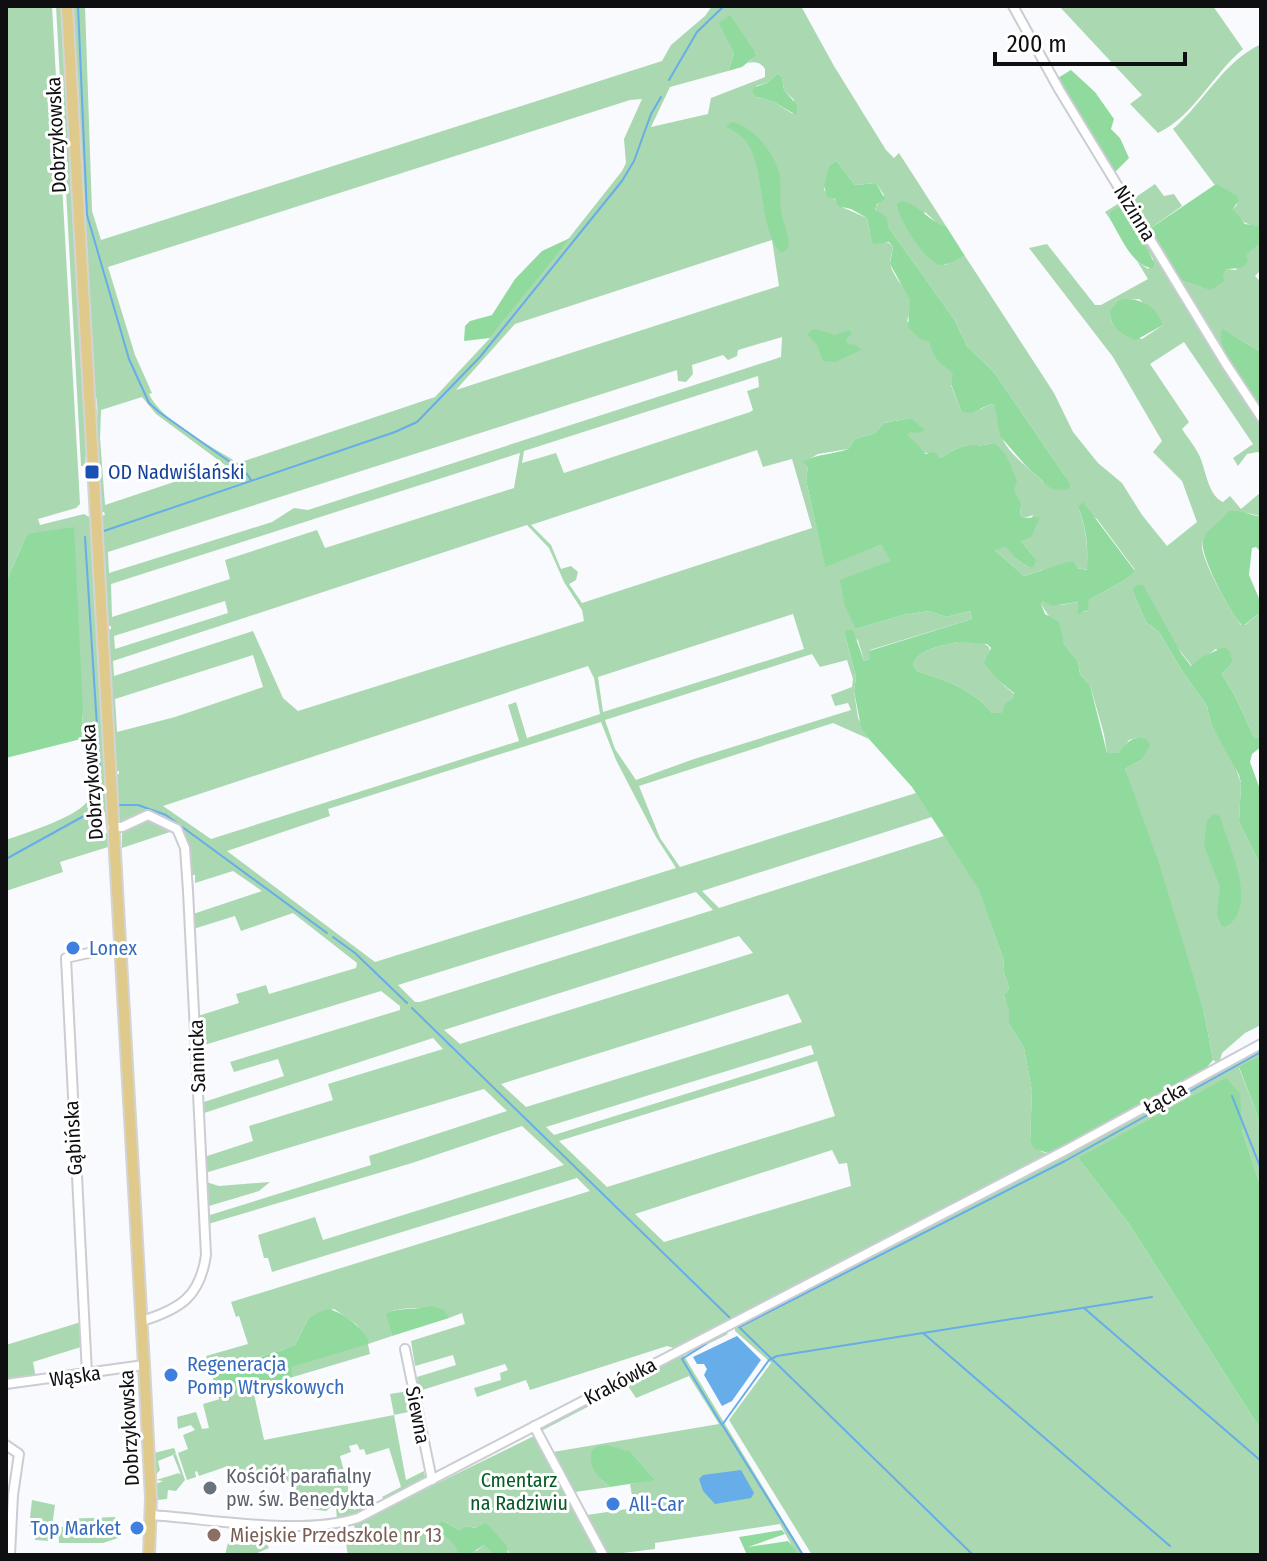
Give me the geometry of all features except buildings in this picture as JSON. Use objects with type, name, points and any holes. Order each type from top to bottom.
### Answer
[{"type":"main road","name":"Dobrzykowska","points":[[67,6],[142,1321],[151,1515],[149,1555]]},
{"type":"street","name":"Nizinna","points":[[1013,6],[1060,91],[1261,417]]},
{"type":"street","name":"Sannicka","points":[[112,827],[122,827],[148,815],[177,829],[185,848],[188,891],[206,1255],[199,1280],[187,1301],[142,1321]]},
{"type":"street","name":"Gąbińska","points":[[87,1374],[66,958],[120,946]]},
{"type":"street","name":"Łącka","points":[[1068,1149],[1261,1044]]},
{"type":"street","name":"Krakówka","points":[[151,1515],[293,1526],[324,1525],[358,1518],[1068,1149]]},
{"type":"street","name":"Siewna","points":[[405,1349],[432,1480]]},
{"type":"street","name":"Wąska","points":[[6,1384],[144,1365]]},
{"type":"street","points":[[534,1426],[603,1555]]},
{"type":"street","points":[[6,1445],[19,1454],[10,1555]]},
{"type":"green space","points":[[6,6],[52,6],[80,504],[76,508],[38,519],[40,525],[84,514],[91,518],[108,824],[106,827],[105,812],[98,814],[98,835],[107,833],[110,837],[108,847],[60,862],[63,872],[6,891],[6,840],[77,811],[90,797],[93,777],[88,740],[81,739],[83,711],[27,534],[6,582]]},
{"type":"green space","points":[[56,6],[63,6],[87,439],[85,466],[81,466]]},
{"type":"green space","points":[[71,6],[85,6],[92,211],[101,240],[662,61],[671,45],[705,16],[712,6],[801,6],[886,150],[894,158],[899,153],[946,226],[938,224],[925,212],[912,234],[916,241],[945,265],[965,256],[1054,393],[1073,432],[1098,463],[1122,483],[1167,546],[1197,522],[1182,481],[1153,452],[1162,441],[1113,357],[1029,248],[1047,244],[1095,305],[1101,305],[1148,279],[1137,261],[1148,269],[1153,259],[1134,230],[1126,210],[1110,212],[1110,219],[1105,212],[1124,200],[1224,367],[1261,422],[1261,454],[1247,454],[1238,466],[1233,458],[1253,444],[1184,342],[1150,364],[1189,422],[1182,429],[1198,454],[1218,499],[1223,502],[1230,496],[1241,509],[1261,492],[1261,517],[1245,513],[1229,515],[1208,532],[1202,546],[1212,575],[1241,625],[1261,612],[1261,735],[1254,737],[1222,674],[1233,662],[1216,649],[1192,666],[1133,592],[1146,622],[1159,632],[1207,706],[1211,724],[1233,761],[1241,783],[1239,822],[1261,866],[1261,1025],[1245,1033],[1222,1053],[1219,1064],[1213,1060],[1204,1012],[1125,769],[1141,760],[1137,738],[1129,740],[1119,753],[1107,753],[1090,685],[1080,674],[1078,661],[1064,644],[1041,604],[1043,601],[1061,605],[1078,602],[1079,613],[1087,611],[1089,600],[1123,581],[1135,570],[1097,519],[1078,507],[1085,531],[1088,570],[1042,570],[1024,576],[994,549],[1005,545],[1016,559],[1030,568],[1036,559],[1021,541],[1033,515],[1024,518],[1020,515],[1008,465],[999,449],[993,443],[968,445],[940,458],[921,451],[908,435],[910,418],[884,423],[875,433],[855,439],[848,449],[818,454],[804,462],[808,467],[806,480],[825,566],[881,545],[892,561],[856,629],[929,611],[946,617],[970,611],[972,619],[870,650],[870,659],[864,661],[858,640],[845,635],[856,677],[854,691],[858,718],[869,739],[833,723],[639,786],[660,838],[680,867],[916,793],[932,817],[702,891],[719,908],[944,836],[979,889],[1004,961],[1003,970],[1009,988],[1004,997],[1010,1010],[1009,1024],[1024,1048],[1032,1091],[1030,1142],[1042,1152],[1051,1154],[677,1349],[667,1346],[530,1390],[526,1380],[477,1397],[474,1388],[501,1380],[500,1373],[508,1370],[505,1364],[419,1391],[417,1377],[456,1365],[453,1355],[415,1366],[411,1341],[465,1324],[462,1313],[449,1318],[441,1309],[427,1308],[407,1308],[387,1313],[392,1336],[368,1344],[370,1354],[293,1377],[290,1367],[368,1339],[356,1324],[334,1309],[309,1317],[295,1345],[239,1363],[213,1379],[206,1356],[248,1344],[231,1302],[590,1191],[577,1178],[272,1272],[268,1258],[264,1258],[258,1235],[315,1217],[323,1240],[564,1165],[522,1126],[412,1163],[208,1224],[206,1182],[219,1186],[270,1182],[259,1191],[209,1206],[210,1215],[371,1165],[369,1156],[507,1111],[484,1089],[205,1173],[204,1157],[253,1141],[249,1126],[333,1100],[328,1084],[443,1049],[433,1038],[201,1114],[201,1103],[284,1076],[278,1059],[234,1072],[230,1062],[400,1010],[400,1006],[381,991],[201,1046],[198,1016],[239,1003],[236,994],[266,985],[269,994],[356,968],[357,963],[293,913],[241,931],[235,916],[190,930],[190,915],[262,891],[233,871],[195,883],[195,875],[189,875],[184,836],[154,814],[122,824],[118,822],[116,775],[119,771],[115,771],[108,630],[111,626],[107,626],[101,516],[105,515],[99,503],[97,405],[92,385],[95,377],[92,376],[80,164],[83,160],[80,160]],"holes":[[[720,23],[757,54],[748,63],[758,63],[765,69],[765,77],[711,98],[708,114],[651,127],[670,87],[728,71],[734,54]],[[778,73],[782,77],[784,90],[794,100],[793,114],[774,102],[757,97],[756,86],[767,83]],[[642,99],[624,139],[626,163],[622,171],[490,338],[435,397],[238,463],[164,414],[149,394],[152,393],[135,355],[108,267],[630,100]],[[837,161],[855,185],[876,183],[884,195],[875,208],[954,319],[967,346],[994,372],[1065,476],[1043,482],[1018,459],[1002,439],[995,406],[991,404],[981,409],[961,411],[951,385],[954,373],[907,321],[909,297],[891,267],[893,247],[871,239],[867,218],[844,208],[824,190],[829,165]],[[772,240],[779,286],[456,390],[515,324]],[[1139,299],[1163,325],[1142,339],[1121,330],[1110,316],[1117,301]],[[782,337],[781,357],[308,510],[294,508],[272,522],[109,573],[108,552],[677,370],[678,381],[686,382],[693,374],[692,365],[723,355],[728,360],[737,356],[738,350]],[[758,376],[759,387],[747,391],[753,410],[750,412],[564,473],[556,453],[522,463],[524,451]],[[142,397],[156,414],[225,465],[105,505],[101,410]],[[757,450],[763,467],[792,459],[812,528],[582,603],[569,584],[576,580],[578,572],[571,566],[561,569],[551,545],[531,525]],[[520,453],[514,488],[325,548],[317,530],[225,560],[230,579],[112,617],[111,584]],[[527,525],[549,548],[564,582],[582,610],[584,621],[298,711],[283,698],[253,631],[114,676],[113,661]],[[225,601],[228,613],[115,649],[114,636]],[[793,614],[804,649],[603,712],[598,677]],[[812,654],[820,667],[847,660],[853,679],[852,687],[831,695],[835,706],[848,703],[851,710],[636,780],[615,749],[605,720]],[[253,655],[263,687],[175,717],[117,732],[115,699]],[[588,666],[594,678],[600,714],[527,738],[516,702],[508,705],[519,741],[211,839],[163,806]],[[601,722],[616,760],[656,837],[676,868],[375,962],[227,851],[330,816],[328,809]],[[696,892],[713,910],[420,1002],[415,1002],[398,985]],[[739,936],[753,953],[460,1044],[444,1030]],[[788,994],[802,1022],[526,1107],[501,1084]],[[811,1045],[814,1054],[554,1135],[546,1127]],[[817,1061],[835,1116],[607,1187],[559,1141]],[[832,1150],[839,1164],[847,1163],[851,1186],[664,1242],[635,1214]]]},
{"type":"green space","points":[[1059,6],[1213,6],[1243,49],[1193,106],[1158,133],[1130,104],[1142,95]]},
{"type":"green space","points":[[730,15],[757,55],[742,67],[728,71],[734,54],[719,23]]},
{"type":"green space","points":[[1261,44],[1261,230],[1260,226],[1247,224],[1238,216],[1233,209],[1237,205],[1235,194],[1214,184],[1173,129],[1235,61]]},
{"type":"green space","points":[[1071,70],[1095,92],[1114,119],[1111,129],[1120,138],[1129,158],[1114,173],[1056,79]]},
{"type":"green space","points":[[778,73],[782,77],[784,90],[797,105],[796,115],[752,92]]},
{"type":"green space","points":[[732,122],[755,134],[776,164],[788,243],[788,248],[782,253],[769,230],[753,153],[744,139],[726,126]]},
{"type":"green space","points":[[837,161],[855,185],[876,183],[885,199],[875,209],[886,217],[889,228],[954,319],[967,346],[994,372],[1065,476],[1069,489],[1049,487],[1026,466],[1000,436],[995,406],[991,404],[971,413],[961,411],[951,384],[953,373],[938,360],[929,342],[919,338],[908,327],[910,300],[890,264],[893,247],[889,242],[874,244],[867,218],[838,206],[835,199],[827,197],[824,186],[829,165]]},
{"type":"green space","points":[[1155,184],[1164,196],[1174,194],[1182,206],[1148,230],[1133,199]]},
{"type":"green space","points":[[1216,184],[1235,194],[1239,200],[1233,209],[1245,224],[1260,226],[1260,244],[1246,254],[1248,262],[1241,268],[1227,269],[1223,275],[1224,281],[1211,290],[1176,279],[1148,230]]},
{"type":"green space","points":[[902,201],[946,226],[965,256],[941,265],[928,257],[902,219],[897,204]]},
{"type":"green space","points":[[1120,207],[1126,210],[1148,250],[1153,268],[1133,256],[1110,219],[1110,212]]},
{"type":"green space","points":[[570,238],[490,338],[464,341],[465,326],[470,321],[492,315],[515,279],[542,251]]},
{"type":"green space","points":[[1261,239],[1261,270],[1255,276],[1261,287],[1261,352],[1232,335],[1230,366],[1176,279],[1202,287],[1223,275],[1227,269],[1236,270],[1245,254],[1260,244]]},
{"type":"green space","points":[[1124,299],[1148,305],[1163,325],[1136,340],[1122,333],[1114,326],[1110,311],[1117,301]]},
{"type":"green space","points":[[815,329],[835,335],[849,330],[852,333],[846,340],[848,344],[856,345],[861,350],[835,362],[823,361],[817,345],[808,335]]},
{"type":"green space","points":[[1222,329],[1261,352],[1261,411],[1227,362],[1221,340]]},
{"type":"green space","points":[[910,418],[925,430],[908,435],[926,454],[934,452],[940,458],[968,445],[993,443],[1002,450],[1017,481],[1014,490],[1021,504],[1020,515],[1024,518],[1040,517],[1031,537],[1021,541],[1036,559],[1034,566],[1030,568],[1016,559],[1005,546],[995,550],[1024,576],[1068,562],[1087,570],[1086,538],[1078,507],[1083,502],[1135,571],[1089,600],[1088,610],[1078,614],[1078,602],[1052,606],[1043,601],[1041,604],[1045,614],[1059,622],[1064,644],[1078,661],[1080,674],[1090,685],[1107,753],[1119,753],[1127,743],[1138,738],[1147,740],[1150,746],[1141,760],[1125,769],[1159,863],[1204,1012],[1213,1060],[1203,1072],[1051,1154],[1035,1149],[1030,1142],[1032,1091],[1024,1048],[1009,1024],[1009,1010],[1004,996],[1009,988],[1003,970],[1004,961],[979,890],[912,787],[861,727],[854,691],[856,677],[846,630],[853,630],[864,661],[870,659],[869,651],[972,619],[970,611],[946,617],[929,611],[856,629],[845,606],[840,580],[891,561],[881,545],[825,567],[806,480],[808,467],[803,462],[848,449],[855,439],[875,433],[884,423]],"holes":[[[958,642],[987,644],[991,648],[984,663],[1014,693],[1014,698],[1005,704],[1002,713],[992,713],[967,692],[917,671],[913,665],[920,655],[938,647]]]},
{"type":"green space","points":[[1229,511],[1261,517],[1261,552],[1256,547],[1252,548],[1249,575],[1261,603],[1261,612],[1243,626],[1217,584],[1203,547],[1207,532]]},
{"type":"green space","points":[[74,527],[83,711],[81,739],[6,758],[6,582],[27,534]]},
{"type":"green space","points":[[1138,585],[1143,585],[1191,666],[1224,647],[1229,651],[1233,662],[1222,674],[1254,737],[1261,735],[1261,747],[1252,754],[1250,762],[1261,792],[1261,866],[1239,822],[1239,775],[1211,724],[1207,706],[1159,632],[1146,622],[1133,592]]},
{"type":"green space","points":[[958,642],[981,643],[989,647],[995,675],[1014,694],[1003,713],[992,713],[967,692],[917,671],[913,665],[926,651]]},
{"type":"green space","points":[[1213,814],[1220,816],[1241,891],[1235,918],[1225,927],[1217,914],[1220,887],[1204,845],[1207,821]]},
{"type":"green space","points":[[146,818],[176,830],[122,848],[122,830]]},
{"type":"green space","points":[[1261,1047],[1261,1055],[1239,1068],[1261,1132],[1261,1188],[1242,1130],[1078,1158],[1129,1224],[1261,1430],[1261,1555],[812,1555],[729,1420],[771,1363],[735,1331],[735,1325],[1122,1125]]},
{"type":"green space","points":[[1261,1055],[1261,1132],[1239,1067]]},
{"type":"green space","points":[[1226,1078],[1240,1094],[1242,1130],[1261,1188],[1261,1430],[1129,1224],[1078,1158]]},
{"type":"green space","points":[[432,1306],[444,1310],[449,1318],[392,1336],[386,1313]]},
{"type":"green space","points":[[327,1309],[355,1324],[368,1339],[368,1344],[291,1367],[293,1377],[219,1399],[213,1379],[219,1374],[295,1345],[309,1317]]},
{"type":"green space","points":[[81,1322],[84,1346],[33,1362],[36,1379],[6,1381],[6,1345]]},
{"type":"green space","points":[[725,1331],[728,1334],[684,1356],[804,1555],[797,1555],[780,1524],[655,1543],[655,1549],[607,1555],[587,1515],[634,1508],[630,1484],[654,1479],[631,1452],[602,1480],[610,1487],[575,1492],[553,1452],[719,1424],[689,1376],[636,1398],[628,1386],[541,1431],[541,1428]]},
{"type":"green space","points":[[253,1389],[264,1440],[394,1415],[406,1480],[424,1471],[425,1477],[385,1501],[382,1497],[401,1487],[389,1448],[366,1455],[357,1444],[349,1446],[351,1452],[340,1456],[354,1510],[370,1503],[372,1508],[337,1520],[336,1507],[326,1511],[303,1508],[303,1504],[297,1504],[297,1497],[293,1496],[294,1482],[265,1479],[260,1470],[239,1474],[225,1467],[199,1476],[197,1471],[196,1477],[187,1480],[178,1453],[188,1449],[183,1435],[195,1430],[191,1425],[178,1429],[177,1417],[196,1412],[202,1429],[209,1428],[203,1404]]},
{"type":"green space","points":[[409,1391],[413,1411],[394,1415],[390,1394]]},
{"type":"green space","name":"Cmentarz na Radziwiu","points":[[536,1435],[600,1555],[507,1555],[509,1552],[484,1523],[477,1528],[466,1526],[459,1530],[443,1521],[441,1533],[456,1544],[476,1551],[484,1545],[500,1555],[348,1555],[346,1544],[357,1542],[354,1524]]},
{"type":"green space","points":[[607,1445],[631,1452],[655,1480],[610,1487],[595,1472],[591,1462],[592,1450]]},
{"type":"green space","points":[[174,1448],[176,1453],[158,1461],[160,1470],[155,1476],[154,1453]]},
{"type":"green space","points":[[176,1454],[185,1480],[176,1491],[168,1490],[167,1499],[157,1500],[156,1484],[163,1481],[156,1480],[181,1475],[173,1455]]},
{"type":"green space","points":[[32,1500],[55,1505],[50,1541],[35,1540],[36,1526],[29,1526]]},
{"type":"green space","points":[[115,1517],[121,1537],[103,1543],[59,1543],[58,1527],[63,1527],[64,1519]]},
{"type":"green space","points":[[443,1521],[459,1530],[466,1526],[476,1528],[487,1524],[507,1546],[508,1554],[493,1553],[484,1545],[470,1554],[458,1553],[437,1526]]},
{"type":"green space","points":[[228,1525],[270,1528],[271,1539],[266,1542],[269,1548],[253,1555],[225,1555],[229,1539],[231,1544],[249,1545],[259,1541],[259,1531],[233,1530],[230,1533]]},
{"type":"green space","points":[[782,1530],[785,1534],[748,1547],[788,1541],[797,1555],[747,1555],[739,1537]]},
{"type":"water","points":[[737,1336],[761,1360],[732,1401],[722,1406],[704,1375],[707,1369],[704,1364],[697,1364],[693,1357]]},
{"type":"water","points":[[741,1470],[754,1493],[751,1498],[715,1504],[703,1491],[699,1479],[703,1475]]},
{"type":"waterway","points":[[78,6],[87,215],[129,359],[149,403],[251,480]]},
{"type":"waterway","points":[[669,80],[697,32],[724,6]]},
{"type":"waterway","points":[[104,531],[417,422],[480,357],[622,181],[634,161],[651,114],[661,97]]},
{"type":"waterway","points":[[6,859],[102,806],[85,537]]},
{"type":"waterway","points":[[118,805],[138,805],[166,815],[327,933]]},
{"type":"waterway","points":[[333,937],[355,953],[407,1003]]},
{"type":"waterway","points":[[412,1008],[730,1318]]},
{"type":"waterway","points":[[739,1327],[1065,1161],[1261,1052]]},
{"type":"waterway","points":[[1232,1096],[1261,1169]]},
{"type":"waterway","points":[[706,1344],[682,1359],[722,1425],[769,1360],[777,1356],[1152,1297]]},
{"type":"waterway","points":[[1084,1308],[1261,1461]]},
{"type":"waterway","points":[[739,1327],[973,1555]]},
{"type":"waterway","points":[[923,1333],[1170,1546]]},
{"type":"waterway","points":[[723,1426],[803,1555]]},
{"type":"place","name":"OD Nadwiślański","points":[[92,472]]},
{"type":"place","name":"Lonex","points":[[73,948]]},
{"type":"place","name":"Regeneracja Pomp Wtryskowych","points":[[171,1375]]},
{"type":"place","name":"Kościół parafialny pw. św. Benedykta","points":[[210,1488]]},
{"type":"place","name":"All-Car","points":[[613,1504]]},
{"type":"place","name":"Top Market","points":[[137,1528]]},
{"type":"place","name":"Miejskie Przedszkole nr 13","points":[[214,1535]]}]
